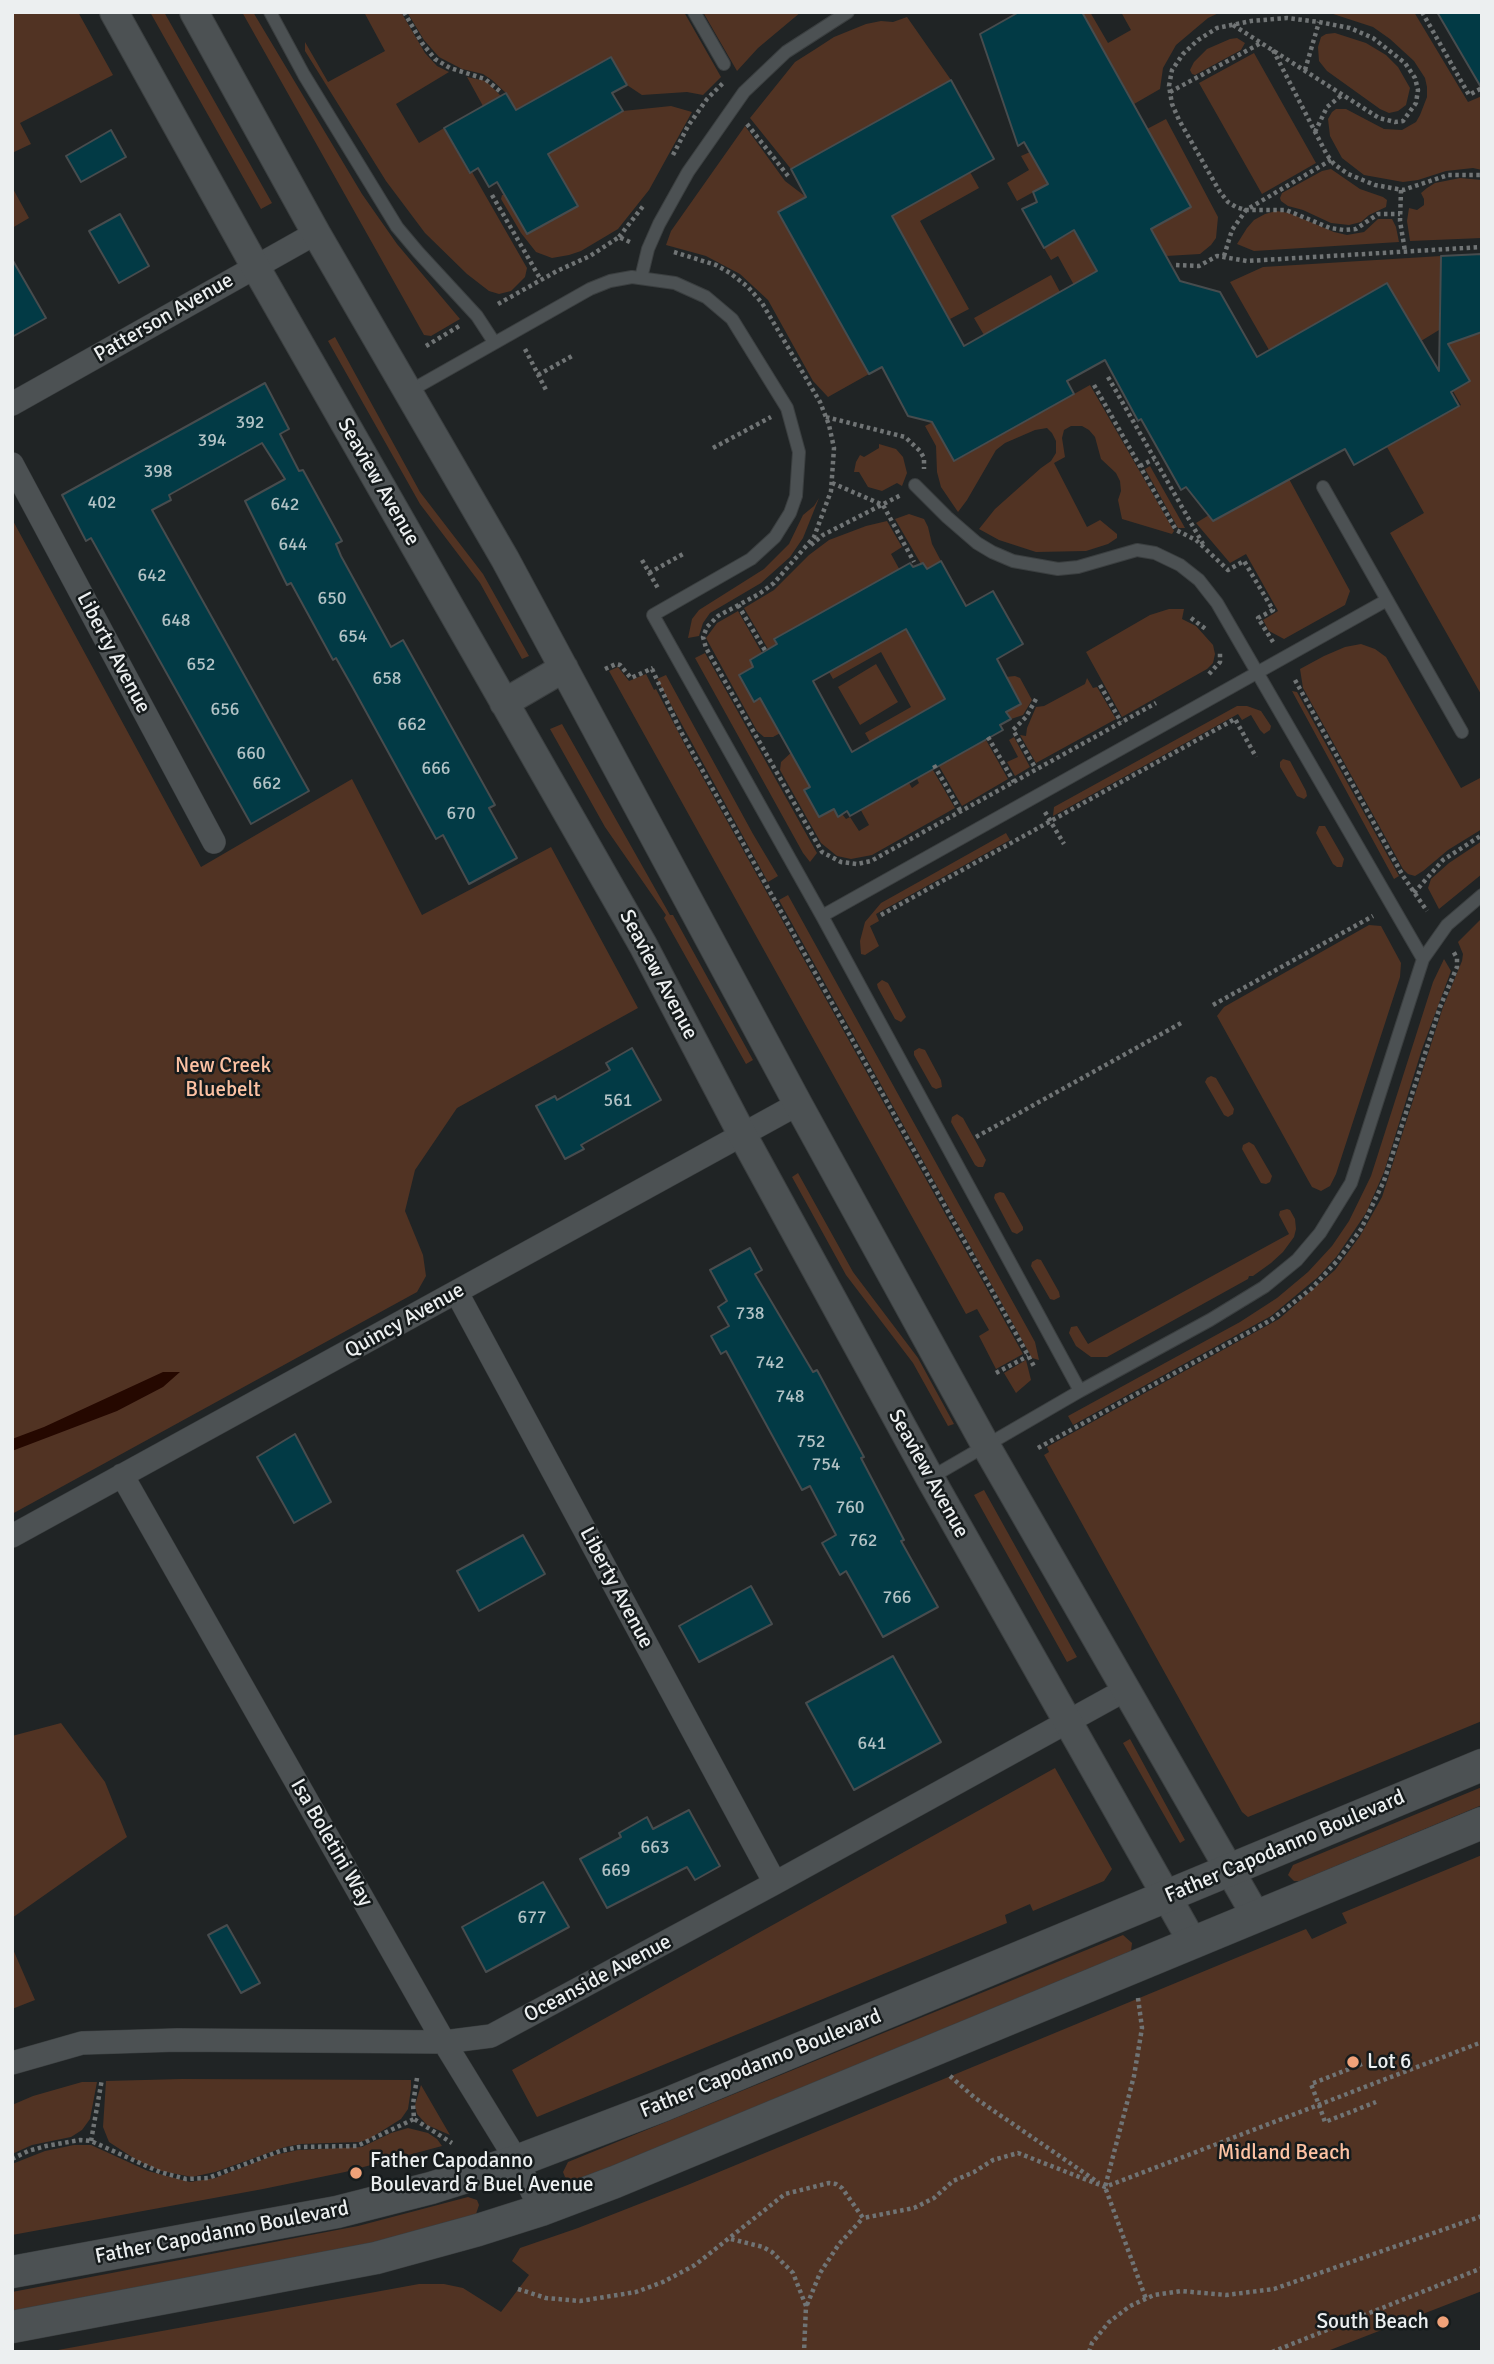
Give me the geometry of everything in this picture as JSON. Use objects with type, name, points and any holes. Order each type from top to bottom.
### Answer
[{"type":"main road","name":"Father Capodanno Boulevard","points":[[12,2272],[337,2212],[430,2188],[517,2161],[664,2105],[1482,1765]]},
{"type":"main road","points":[[12,2327],[376,2258],[541,2210],[1482,1823]]},
{"type":"street","name":"Seaview Avenue","points":[[114,12],[255,266],[643,945],[742,1134],[930,1478],[1193,1943]]},
{"type":"street","points":[[194,12],[316,233],[564,668],[797,1104],[986,1446],[1256,1916]]},
{"type":"street","name":"Patterson Avenue","points":[[12,404],[316,233]]},
{"type":"street","name":"Liberty Avenue","points":[[12,464],[214,842]]},
{"type":"street","points":[[504,703],[564,668]]},
{"type":"street","name":"Quincy Avenue","points":[[12,1536],[797,1104]]},
{"type":"street","name":"Liberty Avenue","points":[[457,1293],[775,1883]]},
{"type":"street","name":"Isa Boletini Way","points":[[121,1475],[444,2042],[517,2161],[541,2210]]},
{"type":"street","name":"Oceanside Avenue","points":[[12,2063],[82,2043],[177,2040],[444,2042],[491,2036],[1127,1689]]},
{"type":"lane","points":[[270,12],[304,75],[397,227],[477,316],[495,342]]},
{"type":"lane","points":[[694,12],[724,64]]},
{"type":"lane","points":[[641,278],[648,248],[659,224],[688,173],[744,92],[786,52],[848,12]]},
{"type":"lane","points":[[408,392],[590,289],[610,281],[632,277],[675,283],[706,297],[732,319],[787,408],[799,452],[796,496],[790,513],[775,537],[751,559],[653,615],[1080,1391]]},
{"type":"lane","points":[[915,485],[977,543],[1013,561],[1058,569],[1078,567],[1137,550],[1154,553],[1180,565],[1199,580],[1217,603],[1423,959]]},
{"type":"lane","points":[[1323,487],[1462,732]]},
{"type":"lane","points":[[821,916],[1387,600]]},
{"type":"lane","points":[[930,1478],[1210,1320],[1264,1287],[1297,1260],[1320,1233],[1351,1183],[1423,959],[1440,932],[1482,895]]},
{"type":"path","points":[[404,12],[435,59],[450,68],[485,79],[502,93]]},
{"type":"path","points":[[1422,12],[1469,95],[1482,88]]},
{"type":"path","points":[[1233,25],[1379,118],[1403,121],[1411,113],[1419,90],[1405,63],[1389,48],[1350,28],[1287,18],[1251,20],[1217,28],[1183,54],[1172,70],[1170,92],[1179,120],[1228,202],[1246,210],[1286,209],[1330,228],[1344,230],[1356,229],[1378,214],[1400,214]]},
{"type":"path","points":[[1305,70],[1319,22]]},
{"type":"path","points":[[1170,92],[1262,43]]},
{"type":"path","points":[[1273,50],[1331,160],[1348,174],[1401,190],[1448,175],[1482,175]]},
{"type":"path","points":[[1315,132],[1327,107],[1342,95]]},
{"type":"path","points":[[747,124],[788,176]]},
{"type":"path","points":[[1224,256],[1232,230],[1246,210],[1331,160]]},
{"type":"path","points":[[1401,190],[1400,214],[1405,251]]},
{"type":"path","points":[[492,195],[541,280]]},
{"type":"path","points":[[498,304],[590,256],[619,237],[634,244]]},
{"type":"path","points":[[1176,265],[1199,266],[1217,256],[1247,261],[1482,247]]},
{"type":"path","points":[[674,252],[716,265],[748,287],[771,317],[826,417],[834,447],[832,483],[823,517],[805,550]]},
{"type":"path","points":[[425,346],[467,322]]},
{"type":"path","points":[[525,349],[546,390]]},
{"type":"path","points":[[538,374],[572,356]]},
{"type":"path","points":[[1108,377],[1204,546]]},
{"type":"path","points":[[1094,385],[1176,530],[1204,546],[1228,570],[1244,561],[1273,610],[1258,618],[1273,643]]},
{"type":"path","points":[[713,448],[781,412]]},
{"type":"path","points":[[826,417],[896,434],[914,443],[924,458],[923,475],[915,485],[883,505],[823,535],[774,583],[712,621],[704,633],[704,642],[817,847],[825,854],[841,862],[857,864],[871,861],[1167,697]]},
{"type":"path","points":[[1140,467],[1154,458]]},
{"type":"path","points":[[832,483],[883,505],[914,562]]},
{"type":"path","points":[[649,572],[683,554]]},
{"type":"path","points":[[642,560],[660,593]]},
{"type":"path","points":[[738,605],[766,652]]},
{"type":"path","points":[[1191,618],[1209,631],[1214,639]]},
{"type":"path","points":[[1201,678],[1217,667],[1221,655],[1219,646]]},
{"type":"path","points":[[605,669],[616,664],[621,665],[631,678],[661,664]]},
{"type":"path","points":[[652,669],[680,730],[1035,1368]]},
{"type":"path","points":[[1295,680],[1396,864],[1427,911]]},
{"type":"path","points":[[1100,685],[1121,722]]},
{"type":"path","points":[[1036,699],[1026,717],[1013,730],[1036,769]]},
{"type":"path","points":[[881,915],[1235,719],[1256,757]]},
{"type":"path","points":[[988,737],[1014,782]]},
{"type":"path","points":[[934,765],[961,812]]},
{"type":"path","points":[[1045,811],[1064,844]]},
{"type":"path","points":[[1008,832],[1014,841]]},
{"type":"path","points":[[1414,893],[1443,860],[1482,835]]},
{"type":"path","points":[[821,860],[825,854]]},
{"type":"path","points":[[1213,1005],[1373,916]]},
{"type":"path","points":[[976,1137],[1183,1022]]},
{"type":"path","points":[[996,1373],[1028,1356]]},
{"type":"path","points":[[1138,1993],[1142,2028],[1134,2076],[1105,2187],[1146,2299]]},
{"type":"path","points":[[804,2352],[806,2306],[820,2273],[839,2244],[863,2218],[915,2208],[934,2198],[953,2181],[993,2160],[1018,2153],[1105,2187],[1482,2042]]},
{"type":"path","points":[[1362,2064],[1311,2084],[1325,2122],[1376,2102]]},
{"type":"path","points":[[947,2072],[975,2098],[1105,2187]]},
{"type":"path","points":[[414,2119],[417,2077]]},
{"type":"path","points":[[91,2141],[102,2079]]},
{"type":"path","points":[[12,2159],[46,2146],[80,2140],[91,2141],[160,2172],[195,2179],[208,2178],[261,2157],[299,2147],[357,2146],[414,2119]]},
{"type":"path","points":[[414,2119],[452,2143]]},
{"type":"path","points":[[518,2289],[546,2298],[580,2301],[636,2292],[663,2283],[695,2265],[785,2194],[829,2183],[842,2188],[863,2218]]},
{"type":"path","points":[[1089,2352],[1092,2343],[1108,2322],[1130,2306],[1146,2299],[1181,2291],[1226,2295],[1274,2289],[1482,2216]]},
{"type":"path","points":[[730,2239],[751,2243],[772,2252],[793,2273],[806,2306]]},
{"type":"path","points":[[1272,2352],[1482,2268]]},
{"type":"green space","points":[[12,12],[78,12],[113,75],[20,123],[31,144],[12,153]]},
{"type":"green space","points":[[150,12],[164,12],[272,203],[261,209]]},
{"type":"green space","points":[[242,12],[253,12],[362,194],[397,244],[460,319],[431,336],[424,335]]},
{"type":"green space","points":[[364,12],[401,12],[425,53],[437,66],[449,72],[396,104],[419,143],[444,128],[469,173],[472,172],[527,268],[525,277],[511,291],[499,294],[489,291],[467,274],[425,233],[386,181],[305,51],[305,42],[328,82],[385,51]]},
{"type":"green space","points":[[407,12],[684,12],[721,77],[703,95],[687,92],[642,95],[627,85],[610,57],[516,110],[506,93],[492,80],[439,57],[424,40]]},
{"type":"green space","points":[[703,12],[801,12],[758,48],[737,71]]},
{"type":"green space","points":[[1082,12],[1090,12],[1108,43],[1131,30],[1121,12],[1221,12],[1208,18],[1176,45],[1163,68],[1160,89],[1134,104]]},
{"type":"green space","points":[[1327,12],[1414,12],[1468,102],[1482,96],[1482,170],[1473,168],[1446,171],[1403,182],[1364,175],[1342,158],[1330,136],[1328,119],[1332,112],[1346,109],[1384,129],[1402,130],[1416,122],[1427,97],[1427,87],[1425,78],[1414,61],[1390,39],[1373,27]]},
{"type":"green space","points":[[907,17],[951,80],[791,169],[750,118],[795,62],[834,37],[866,24],[893,22]]},
{"type":"green space","points":[[1335,33],[1366,43],[1386,55],[1398,67],[1410,88],[1406,105],[1389,113],[1327,71],[1319,61],[1318,47],[1321,37]]},
{"type":"green space","points":[[1237,38],[1245,43],[1241,50],[1195,75],[1192,74],[1190,70],[1194,62],[1207,49]]},
{"type":"green space","points":[[1254,53],[1316,163],[1262,194],[1199,83]]},
{"type":"green space","points":[[467,77],[486,81],[501,96],[483,106]]},
{"type":"green space","points":[[671,106],[692,112],[649,190],[618,229],[569,255],[552,258],[536,252],[521,233],[501,199],[502,195],[505,195],[528,234],[577,206],[541,158],[623,111]]},
{"type":"green space","points":[[1166,119],[1218,217],[1216,238],[1200,254],[1166,256],[1151,229],[1190,207],[1147,129]]},
{"type":"green space","points":[[745,126],[785,181],[806,197],[779,213],[869,374],[828,397],[813,381],[768,300],[740,274],[706,256],[666,245],[671,231]]},
{"type":"green space","points":[[1030,152],[1048,184],[1017,201],[1007,183],[1029,170],[1021,156]]},
{"type":"green space","points":[[1331,169],[1360,189],[1383,197],[1387,200],[1386,207],[1361,222],[1349,225],[1331,223],[1281,201],[1282,193],[1322,171]]},
{"type":"green space","points":[[970,172],[979,188],[920,221],[969,309],[950,319],[892,216]]},
{"type":"green space","points":[[1460,178],[1482,180],[1482,238],[1410,241],[1407,221],[1409,208],[1417,210],[1424,205],[1421,193],[1435,183]]},
{"type":"green space","points":[[12,187],[29,218],[12,228]]},
{"type":"green space","points":[[1276,211],[1289,213],[1347,235],[1364,232],[1378,219],[1392,219],[1399,242],[1254,251],[1237,244],[1254,220]]},
{"type":"green space","points":[[1074,231],[1097,271],[1074,285],[1058,256],[1051,260],[1044,248]]},
{"type":"green space","points":[[1441,256],[1439,330],[1421,341],[1387,283],[1269,350],[1230,282],[1263,267]]},
{"type":"green space","points":[[1051,275],[1060,292],[984,335],[974,318]]},
{"type":"green space","points":[[1482,333],[1482,696],[1390,533],[1424,513],[1387,447],[1461,405],[1453,391],[1469,381],[1446,341]]},
{"type":"green space","points":[[335,337],[420,492],[483,574],[529,656],[522,659],[480,583],[420,504],[328,341]]},
{"type":"green space","points":[[1090,385],[1174,531],[1172,534],[1122,519],[1118,500],[1120,481],[1116,473],[1101,459],[1095,437],[1082,426],[1071,426],[1064,430],[1062,438],[1065,457],[1054,463],[1087,527],[1100,520],[1117,534],[1117,538],[1086,551],[1036,552],[999,540],[979,529],[995,509],[1051,461],[1056,453],[1056,441],[1047,428],[1035,430],[1005,443],[996,450],[958,512],[941,487],[937,472],[936,446],[925,426],[933,422],[955,461]]},
{"type":"green space","points":[[879,444],[896,449],[903,457],[907,473],[902,486],[897,483],[882,491],[868,487],[859,472],[854,472],[860,455],[864,457],[879,448]]},
{"type":"green space","points":[[1150,466],[1185,528],[1178,528],[1145,469]]},
{"type":"green space","points":[[1289,479],[1350,591],[1345,605],[1284,639],[1269,631],[1263,620],[1278,611],[1246,554],[1230,563],[1196,523],[1209,515],[1214,521]]},
{"type":"green space","points":[[819,498],[803,538],[790,557],[761,583],[710,613],[699,636],[688,638],[692,619],[699,610],[764,569],[789,544],[803,515]]},
{"type":"green space","points":[[909,514],[924,519],[941,561],[927,569],[921,564],[895,519]]},
{"type":"green space","name":"New Creek Bluebelt","points":[[12,519],[201,867],[352,779],[422,915],[551,847],[638,1008],[457,1108],[415,1170],[405,1211],[423,1255],[426,1276],[417,1292],[12,1514]]},
{"type":"green space","points":[[887,521],[902,547],[891,554],[902,574],[775,639],[777,644],[768,649],[744,608],[774,590],[809,555],[829,540]]},
{"type":"green space","points":[[1169,609],[1184,609],[1182,619],[1196,626],[1213,645],[1213,663],[1122,717],[1086,652],[1150,615]]},
{"type":"green space","points":[[738,611],[762,653],[750,660],[753,667],[739,675],[769,693],[784,731],[773,737],[764,737],[757,731],[706,638],[717,623]]},
{"type":"green space","points":[[905,629],[945,699],[870,742],[865,733],[911,707],[881,652],[833,679],[829,672]]},
{"type":"green space","points":[[1361,644],[1386,657],[1461,788],[1482,777],[1482,829],[1448,850],[1415,876],[1403,869],[1303,688],[1300,669],[1345,647]]},
{"type":"green space","points":[[705,653],[817,853],[810,862],[695,658]]},
{"type":"green space","points":[[876,664],[898,702],[860,725],[838,687]]},
{"type":"green space","points":[[618,667],[629,681],[646,674],[654,690],[656,689],[1023,1354],[996,1369],[979,1336],[989,1330],[977,1309],[966,1314],[609,671]]},
{"type":"green space","points":[[666,675],[778,876],[768,882],[657,679]]},
{"type":"green space","points":[[1006,677],[1020,678],[1032,700],[1023,715],[1011,719],[1006,712],[1021,703]]},
{"type":"green space","points":[[1087,678],[1093,688],[1097,687],[1116,719],[1036,763],[1020,735],[1026,736],[1036,707],[1044,706],[1085,684]]},
{"type":"green space","points":[[1292,691],[1297,692],[1399,876],[1394,879]]},
{"type":"green space","points":[[1237,706],[1261,711],[1271,726],[1270,730],[1264,734],[1251,715],[1242,720],[1238,714],[1053,816],[1054,807]]},
{"type":"green space","points":[[562,724],[670,915],[673,915],[753,1060],[746,1064],[664,918],[666,915],[605,827],[550,729]]},
{"type":"green space","points":[[1014,737],[1030,767],[1015,776],[1007,762],[1018,757],[1009,740]]},
{"type":"green space","points":[[977,738],[980,743],[986,740],[1008,779],[962,806],[939,766],[957,756],[954,751]]},
{"type":"green space","points":[[794,750],[810,778],[819,817],[834,809],[838,816],[842,814],[846,819],[850,817],[859,831],[869,825],[858,805],[868,806],[886,796],[900,781],[903,786],[909,783],[912,788],[919,783],[917,779],[930,765],[955,808],[872,855],[851,859],[837,856],[821,843],[780,770],[781,762]]},
{"type":"green space","points":[[1283,759],[1290,761],[1306,791],[1307,796],[1304,799],[1297,796],[1280,767]]},
{"type":"green space","points":[[1319,826],[1325,826],[1344,859],[1342,867],[1333,864],[1316,833]]},
{"type":"green space","points":[[1006,833],[1010,840],[876,914],[879,921],[870,926],[879,946],[865,955],[861,954],[860,941],[865,922],[881,903]]},
{"type":"green space","points":[[1482,841],[1482,874],[1439,909],[1428,888],[1431,879]]},
{"type":"green space","points":[[788,895],[1035,1342],[1039,1360],[1032,1358],[779,900]]},
{"type":"green space","points":[[1482,918],[1482,1721],[1248,1817],[1242,1812],[1044,1455],[1049,1452],[1047,1447],[1279,1319],[1335,1270],[1360,1236],[1382,1197],[1443,1007],[1462,961],[1463,954],[1458,942]]},
{"type":"green space","points":[[1369,925],[1381,926],[1401,963],[1400,977],[1336,1174],[1330,1186],[1321,1191],[1312,1187],[1217,1016],[1224,1007]]},
{"type":"green space","points":[[1444,959],[1451,971],[1422,1049],[1384,1172],[1366,1213],[1337,1256],[1318,1277],[1271,1316],[1073,1425],[1068,1416],[1240,1322],[1277,1298],[1308,1272],[1332,1246],[1349,1221],[1371,1176],[1433,982]]},
{"type":"green space","points":[[882,980],[888,983],[906,1017],[901,1022],[895,1019],[878,988],[877,984]]},
{"type":"green space","points":[[919,1048],[925,1050],[942,1087],[932,1087],[914,1055],[914,1051]]},
{"type":"green space","points":[[1211,1076],[1216,1078],[1234,1109],[1233,1114],[1228,1117],[1224,1115],[1205,1082]]},
{"type":"green space","points":[[957,1114],[963,1118],[986,1160],[983,1167],[975,1165],[951,1122],[952,1117]]},
{"type":"green space","points":[[1249,1142],[1254,1145],[1272,1176],[1266,1184],[1261,1183],[1242,1149],[1243,1145]]},
{"type":"green space","points":[[798,1173],[853,1272],[918,1358],[954,1424],[948,1426],[913,1363],[846,1275],[792,1177]]},
{"type":"green space","points":[[1004,1193],[1023,1227],[1017,1234],[1012,1232],[994,1198],[995,1194]]},
{"type":"green space","points":[[1287,1209],[1295,1219],[1294,1237],[1283,1252],[1253,1276],[1107,1357],[1091,1357],[1076,1346],[1069,1333],[1071,1327],[1077,1326],[1088,1344],[1289,1234],[1279,1215],[1280,1211]]},
{"type":"green space","points":[[1037,1259],[1041,1260],[1060,1297],[1050,1299],[1031,1266]]},
{"type":"green space","points":[[1026,1360],[1031,1380],[1016,1393],[1004,1373]]},
{"type":"green space","points":[[984,1490],[1077,1657],[1067,1662],[974,1495]]},
{"type":"green space","points":[[61,1723],[105,1782],[127,1837],[12,1918],[12,1736]]},
{"type":"green space","points":[[1130,1739],[1185,1840],[1180,1843],[1123,1743]]},
{"type":"green space","points":[[1055,1768],[1112,1869],[1104,1881],[1033,1911],[1030,1904],[1005,1915],[1007,1923],[537,2117],[512,2070]]},
{"type":"green space","points":[[1482,1787],[1482,1805],[1300,1881],[1294,1881],[1288,1875],[1293,1865]]},
{"type":"green space","name":"Midland Beach","points":[[1482,1855],[1482,2291],[1325,2352],[47,2352],[419,2284],[444,2284],[463,2288],[501,2312],[529,2275],[512,2261],[520,2248],[690,2184],[1306,1929],[1312,1939],[1347,1923],[1342,1913]]},
{"type":"green space","points":[[1123,1935],[1132,1943],[1131,1951],[579,2181],[573,2182],[565,2177],[563,2172],[568,2162]]},
{"type":"green space","points":[[12,1947],[35,2000],[12,2009]]},
{"type":"green space","points":[[411,2080],[411,2089],[408,2109],[401,2119],[369,2139],[360,2142],[285,2147],[215,2172],[192,2177],[161,2171],[138,2161],[109,2142],[103,2127],[106,2081]]},
{"type":"green space","points":[[82,2082],[97,2082],[90,2119],[82,2130],[71,2137],[32,2145],[12,2154],[12,2105]]},
{"type":"green space","points":[[421,2085],[450,2135],[427,2125],[417,2114],[415,2105]]},
{"type":"green space","points":[[408,2128],[428,2133],[442,2146],[345,2172],[263,2189],[12,2235],[12,2164],[45,2151],[74,2145],[91,2145],[148,2171],[190,2182],[215,2178],[274,2155],[298,2150],[362,2147]]},
{"type":"green space","points":[[468,2197],[477,2200],[479,2205],[476,2214],[391,2239],[12,2312],[12,2292],[358,2226]]},
{"type":"shaded area","points":[[163,1372],[180,1372],[163,1387],[117,1411],[12,1451],[12,1439]]},
{"type":"building","points":[[1019,12],[1082,12],[1191,207],[1151,229],[1180,281],[1220,292],[1257,357],[1387,283],[1439,371],[1441,256],[1482,254],[1482,332],[1448,344],[1470,381],[1451,392],[1459,406],[1354,465],[1345,449],[1213,521],[1186,487],[1181,490],[1141,419],[1138,421],[1105,360],[1067,381],[1074,394],[954,461],[932,422],[908,416],[882,367],[869,374],[778,212],[806,197],[791,169],[951,80],[994,159],[892,216],[964,346],[1097,271],[1074,230],[1044,248],[1022,209],[1037,202],[1033,192],[1048,184],[1024,142],[1018,146],[980,34]]},
{"type":"building","points":[[1437,12],[1482,12],[1482,89]]},
{"type":"building","points":[[611,57],[627,85],[612,93],[623,111],[548,154],[578,206],[527,234],[497,182],[489,187],[478,168],[470,173],[444,128],[506,93],[516,110]]},
{"type":"building","points":[[111,130],[126,157],[81,182],[66,156]]},
{"type":"building","points":[[120,214],[149,266],[119,283],[89,231]]},
{"type":"building","points":[[12,259],[46,318],[12,337]]},
{"type":"building","points":[[265,383],[289,429],[280,434],[299,471],[303,470],[342,541],[336,544],[341,556],[391,647],[403,640],[495,805],[489,808],[517,858],[469,884],[443,835],[436,839],[336,658],[333,660],[291,583],[287,585],[245,501],[285,479],[262,443],[169,495],[171,500],[152,510],[309,791],[251,824],[91,538],[86,541],[62,495]]},
{"type":"building","points":[[941,561],[966,606],[993,591],[1023,644],[997,659],[1021,704],[1006,712],[1011,719],[1000,725],[1003,730],[850,816],[847,811],[838,817],[834,809],[819,817],[804,790],[810,787],[760,698],[754,702],[739,675],[753,667],[750,660],[777,644],[774,639],[910,563],[913,567],[923,563],[927,569]],"holes":[[[906,629],[945,699],[852,752],[813,681]]]},
{"type":"building","points":[[632,1048],[661,1100],[581,1145],[584,1149],[565,1159],[536,1106],[555,1096],[557,1100],[610,1070],[606,1063]]},
{"type":"building","points":[[750,1248],[762,1270],[755,1274],[813,1372],[817,1370],[864,1457],[861,1458],[904,1540],[901,1541],[938,1607],[883,1637],[846,1571],[840,1575],[822,1543],[836,1535],[810,1486],[802,1490],[726,1351],[721,1354],[711,1336],[729,1326],[718,1307],[727,1301],[710,1270]]},
{"type":"building","points":[[295,1434],[331,1502],[294,1523],[257,1457]]},
{"type":"building","points":[[523,1535],[545,1574],[479,1611],[457,1571]]},
{"type":"building","points":[[751,1586],[772,1624],[699,1662],[679,1626]]},
{"type":"building","points":[[893,1656],[941,1742],[854,1790],[806,1703]]},
{"type":"building","points":[[689,1810],[720,1866],[695,1880],[687,1867],[607,1908],[580,1859],[621,1837],[619,1833],[647,1817],[653,1829]]},
{"type":"building","points":[[543,1882],[569,1927],[486,1972],[462,1927]]},
{"type":"building","points":[[227,1925],[260,1983],[241,1993],[208,1935]]},
{"type":"place","name":"Lot 6","points":[[1353,2062]]},
{"type":"place","name":"Father Capodanno Boulevard & Buel Avenue","points":[[356,2173]]},
{"type":"place","name":"South Beach","points":[[1443,2322]]}]
